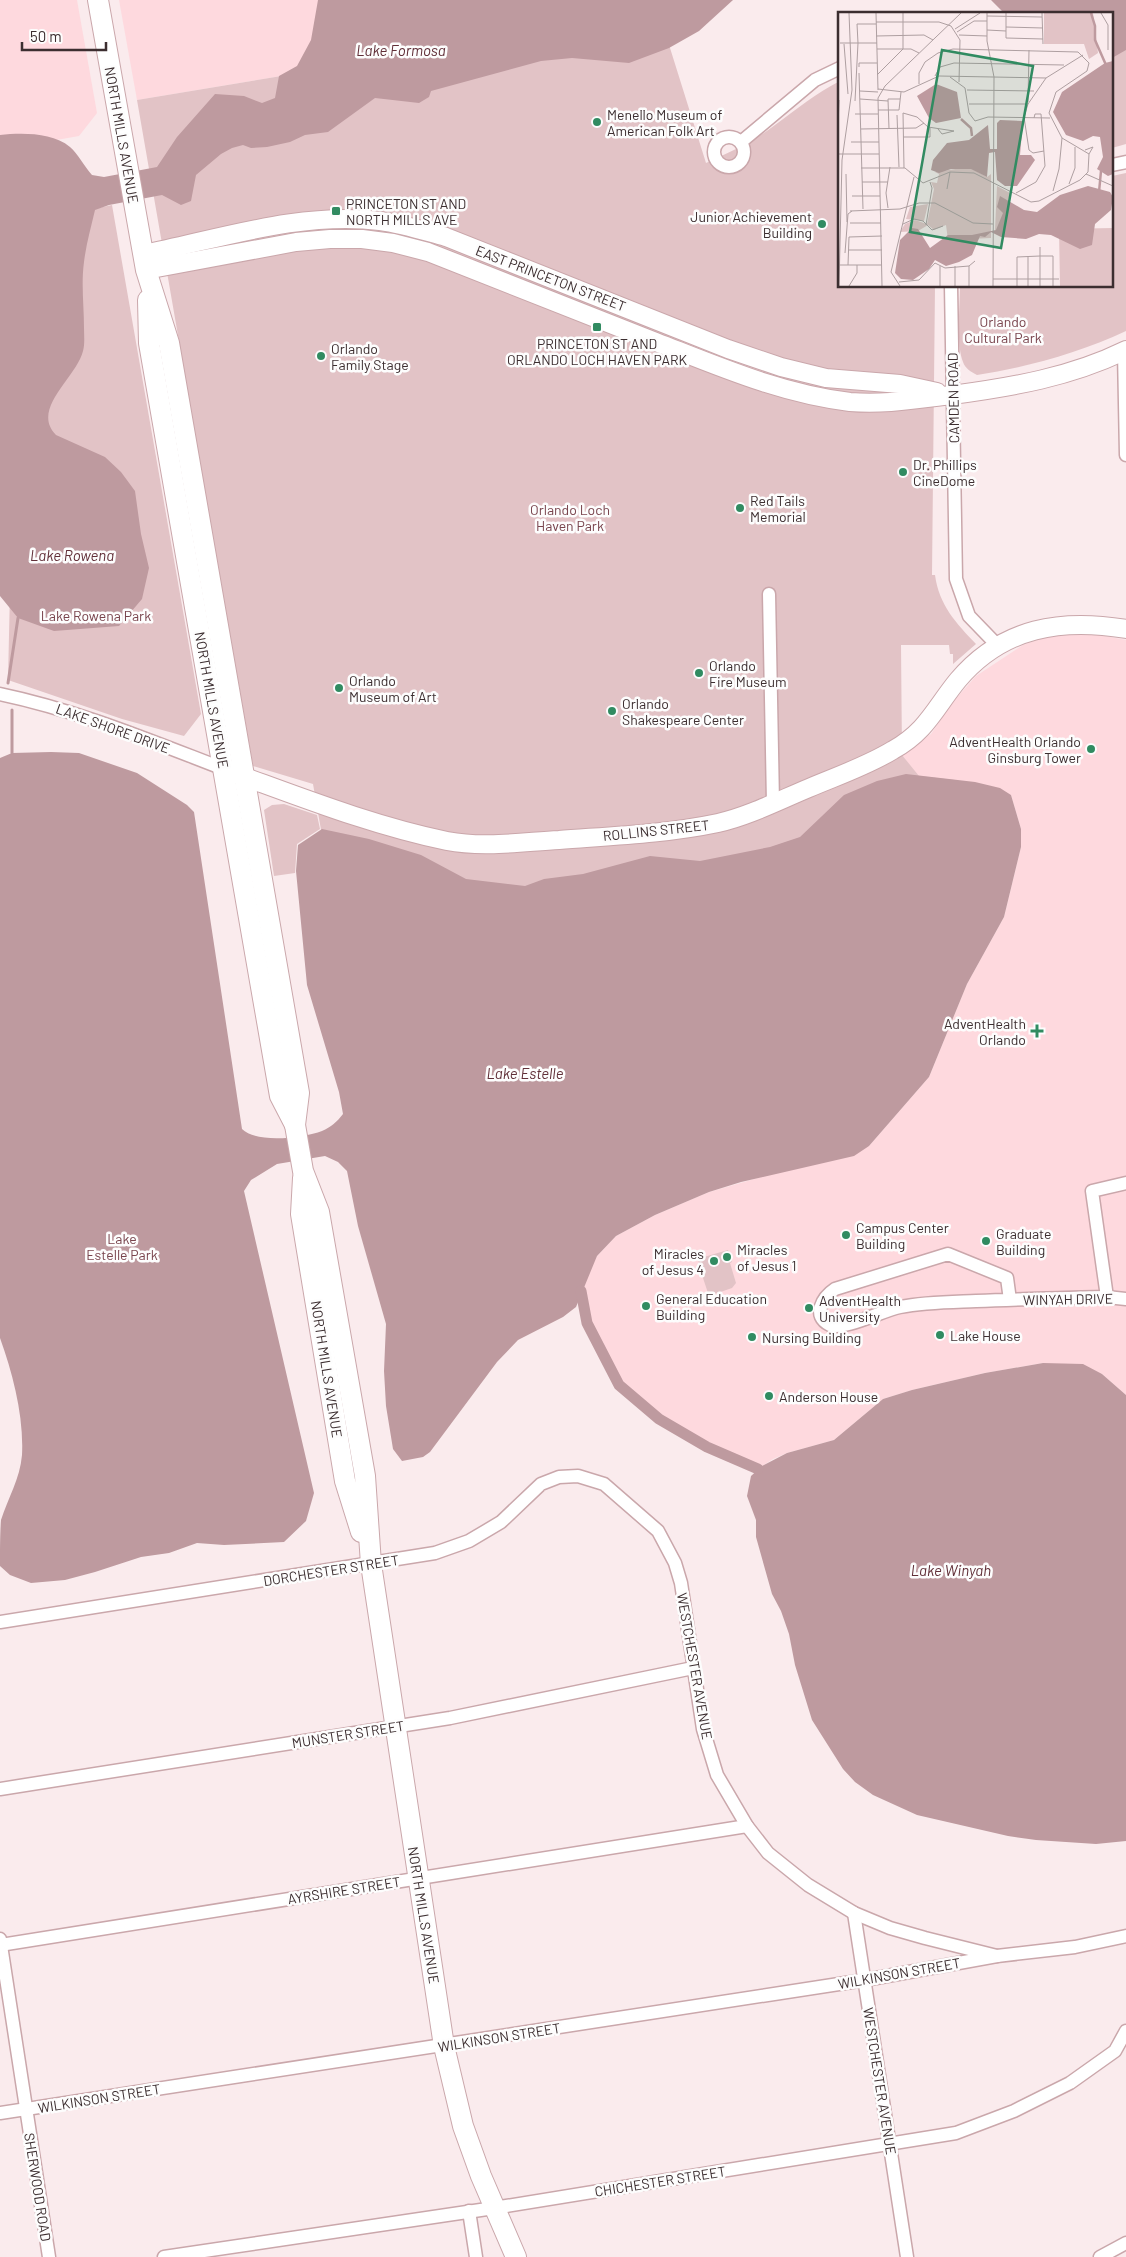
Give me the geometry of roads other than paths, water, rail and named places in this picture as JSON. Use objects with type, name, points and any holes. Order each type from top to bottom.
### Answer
[{"type":"main road","name":"NORTH MILLS AVENUE","points":[[98,0],[145,262],[169,343],[299,1093],[295,1125],[303,1171],[301,1214],[345,1481],[371,1564],[444,2046],[463,2126],[494,2208],[516,2257]]},
{"type":"main road","name":"EAST PRINCETON STREET","points":[[145,262],[289,224],[323,220],[379,221],[406,225],[446,237],[728,349],[781,368],[826,378],[900,384],[952,394]]},
{"type":"main road","name":"EAST PRINCETON STREET","points":[[145,262],[330,239],[362,239],[393,244],[428,252],[728,371],[812,396],[851,402],[888,404],[1005,388],[1048,379],[1084,368],[1125,351]]},
{"type":"main road","name":"NORTH MILLS AVENUE","points":[[145,262],[149,343],[280,1096],[295,1125]]},
{"type":"main road","name":"ROLLINS STREET","points":[[224,769],[381,823],[448,841],[484,844],[570,839],[689,828],[721,822],[773,803],[859,767],[907,742],[928,722],[958,680],[969,668],[998,646],[1019,635],[1046,628],[1074,624],[1094,624],[1126,629]]},
{"type":"street","points":[[741,142],[816,80],[838,69]]},
{"type":"street","name":"CAMDEN ROAD","points":[[951,288],[956,579],[970,616],[998,646]]},
{"type":"street","points":[[624,330],[631,310]]},
{"type":"street","points":[[645,337],[651,318]]},
{"type":"street","points":[[1125,351],[1126,455]]},
{"type":"street","points":[[769,594],[773,803]]},
{"type":"street","name":"LAKE SHORE DRIVE","points":[[0,694],[33,701],[84,716],[224,769]]},
{"type":"street","points":[[1107,1297],[1092,1191],[1126,1183]]},
{"type":"street","name":"WINYAH DRIVE","points":[[1010,1300],[1007,1278],[948,1254],[835,1289],[826,1295],[820,1303],[820,1311],[823,1319],[830,1325],[842,1326],[900,1307],[944,1302],[1126,1298]]},
{"type":"street","name":"DORCHESTER STREET","points":[[0,1622],[435,1553],[469,1542],[501,1522],[541,1484],[559,1476],[578,1476],[604,1484],[632,1506]]},
{"type":"street","name":"WESTCHESTER AVENUE","points":[[632,1506],[658,1530],[675,1563],[681,1583],[704,1729],[717,1775],[747,1826],[768,1853],[808,1885],[854,1913],[907,2257]]},
{"type":"street","name":"MUNSTER STREET","points":[[0,1789],[450,1718],[693,1668]]},
{"type":"street","name":"AYRSHIRE STREET","points":[[0,1943],[747,1826]]},
{"type":"street","name":"WILKINSON STREET","points":[[854,1913],[916,1936],[997,1956]]},
{"type":"street","name":"WILKINSON STREET","points":[[0,2113],[864,1980],[997,1956],[1075,1947],[1126,1936]]},
{"type":"street","name":"SHERWOOD ROAD","points":[[0,1943],[49,2257]]},
{"type":"street","name":"CHICHESTER STREET","points":[[164,2257],[494,2208],[956,2133],[1014,2111],[1070,2083],[1115,2051],[1126,2031]]},
{"type":"street","points":[[469,2211],[476,2257]]},
{"type":"street","points":[[1100,2257],[1126,2243]]},
{"type":"water","points":[[318,0],[733,0],[699,31],[669,48],[629,63],[572,58],[541,61],[431,91],[429,97],[419,103],[375,98],[328,132],[305,135],[290,142],[267,147],[251,148],[243,145],[221,154],[196,175],[191,201],[181,205],[162,195],[109,205],[95,210],[83,270],[84,348],[79,361],[52,404],[48,415],[49,425],[56,435],[105,457],[121,472],[135,491],[141,534],[149,568],[142,599],[119,626],[54,631],[18,618],[0,596],[0,135],[45,136],[63,142],[73,150],[92,175],[104,177],[157,167],[177,137],[215,94],[244,96],[262,103],[275,98],[279,76],[297,66],[311,40]]},
{"type":"water","points":[[991,0],[1126,0],[1126,50],[1114,57],[1114,12],[1003,12]]},
{"type":"water","name":"Lake Estelle","points":[[12,753],[79,753],[137,773],[187,805],[194,812],[242,1129],[258,1137],[280,1138],[314,1134],[334,1124],[343,1114],[339,1092],[307,985],[296,871],[298,845],[322,829],[369,839],[421,855],[466,879],[525,886],[544,879],[583,874],[650,856],[700,861],[770,847],[800,837],[844,795],[877,781],[906,774],[975,782],[1000,788],[1011,795],[1021,829],[1021,847],[1004,917],[967,984],[929,1077],[869,1146],[854,1156],[741,1182],[709,1192],[655,1215],[616,1236],[597,1256],[576,1307],[563,1317],[518,1340],[497,1362],[430,1452],[423,1457],[402,1461],[393,1449],[386,1406],[384,1371],[386,1324],[358,1226],[347,1171],[338,1162],[325,1156],[277,1164],[251,1180],[244,1191],[314,1493],[306,1521],[284,1542],[224,1545],[197,1543],[169,1553],[141,1557],[65,1580],[31,1583],[10,1575],[0,1566],[1,1520],[19,1472],[22,1441],[17,1396],[0,1338],[0,758]]},
{"type":"water","name":"Lake Winyah","points":[[1043,1363],[1083,1364],[1102,1374],[1126,1395],[1126,1841],[1096,1844],[1008,1836],[917,1815],[873,1795],[855,1782],[843,1769],[812,1720],[795,1665],[789,1634],[781,1611],[772,1594],[756,1537],[756,1520],[747,1496],[751,1476],[762,1466],[787,1453],[834,1440],[883,1399],[912,1390],[985,1373]]},
{"type":"waterway","points":[[8,683],[18,618]]},
{"type":"waterway","points":[[12,710],[12,753]]},
{"type":"waterway","points":[[581,1291],[587,1323],[619,1385],[659,1419],[707,1447],[758,1469]]},
{"type":"place","name":"Menello Museum of American Folk Art","points":[[597,122]]},
{"type":"place","name":"PRINCETON ST AND NORTH MILLS AVE","points":[[336,211]]},
{"type":"place","name":"Junior Achievement Building","points":[[822,224]]},
{"type":"place","name":"PRINCETON ST AND ORLANDO LOCH HAVEN PARK","points":[[597,327]]},
{"type":"place","name":"Orlando Family Stage","points":[[321,356]]},
{"type":"place","name":"Dr. Phillips CineDome","points":[[903,472]]},
{"type":"place","name":"Red Tails Memorial","points":[[740,508]]},
{"type":"place","name":"Orlando Fire Museum","points":[[699,673]]},
{"type":"place","name":"Orlando Museum of Art","points":[[339,688]]},
{"type":"place","name":"Orlando Shakespeare Center","points":[[612,711]]},
{"type":"place","name":"AdventHealth Orlando Ginsburg Tower","points":[[1091,749]]},
{"type":"place","name":"AdventHealth Orlando","points":[[1037,1031]]},
{"type":"place","name":"Campus Center Building","points":[[846,1235]]},
{"type":"place","name":"Graduate Building","points":[[986,1241]]},
{"type":"place","name":"Miracles of Jesus 1","points":[[727,1257]]},
{"type":"place","name":"Miracles of Jesus 4","points":[[714,1261]]},
{"type":"place","name":"General Education Building","points":[[646,1306]]},
{"type":"place","name":"AdventHealth University","points":[[809,1308]]},
{"type":"place","name":"Lake House","points":[[940,1335]]},
{"type":"place","name":"Nursing Building","points":[[752,1337]]},
{"type":"place","name":"Anderson House","points":[[769,1396]]},
{"type":"water label","name":"Lake Formosa","points":[[401,50]]},
{"type":"water label","name":"Lake Rowena","points":[[72,555]]},
{"type":"park label","name":"Orlando Cultural Park","points":[[1003,330]]},
{"type":"park label","name":"Orlando Loch Haven Park","points":[[570,518]]},
{"type":"park label","name":"Lake Rowena Park","points":[[96,615]]},
{"type":"park label","name":"Lake Estelle Park","points":[[122,1246]]}]
